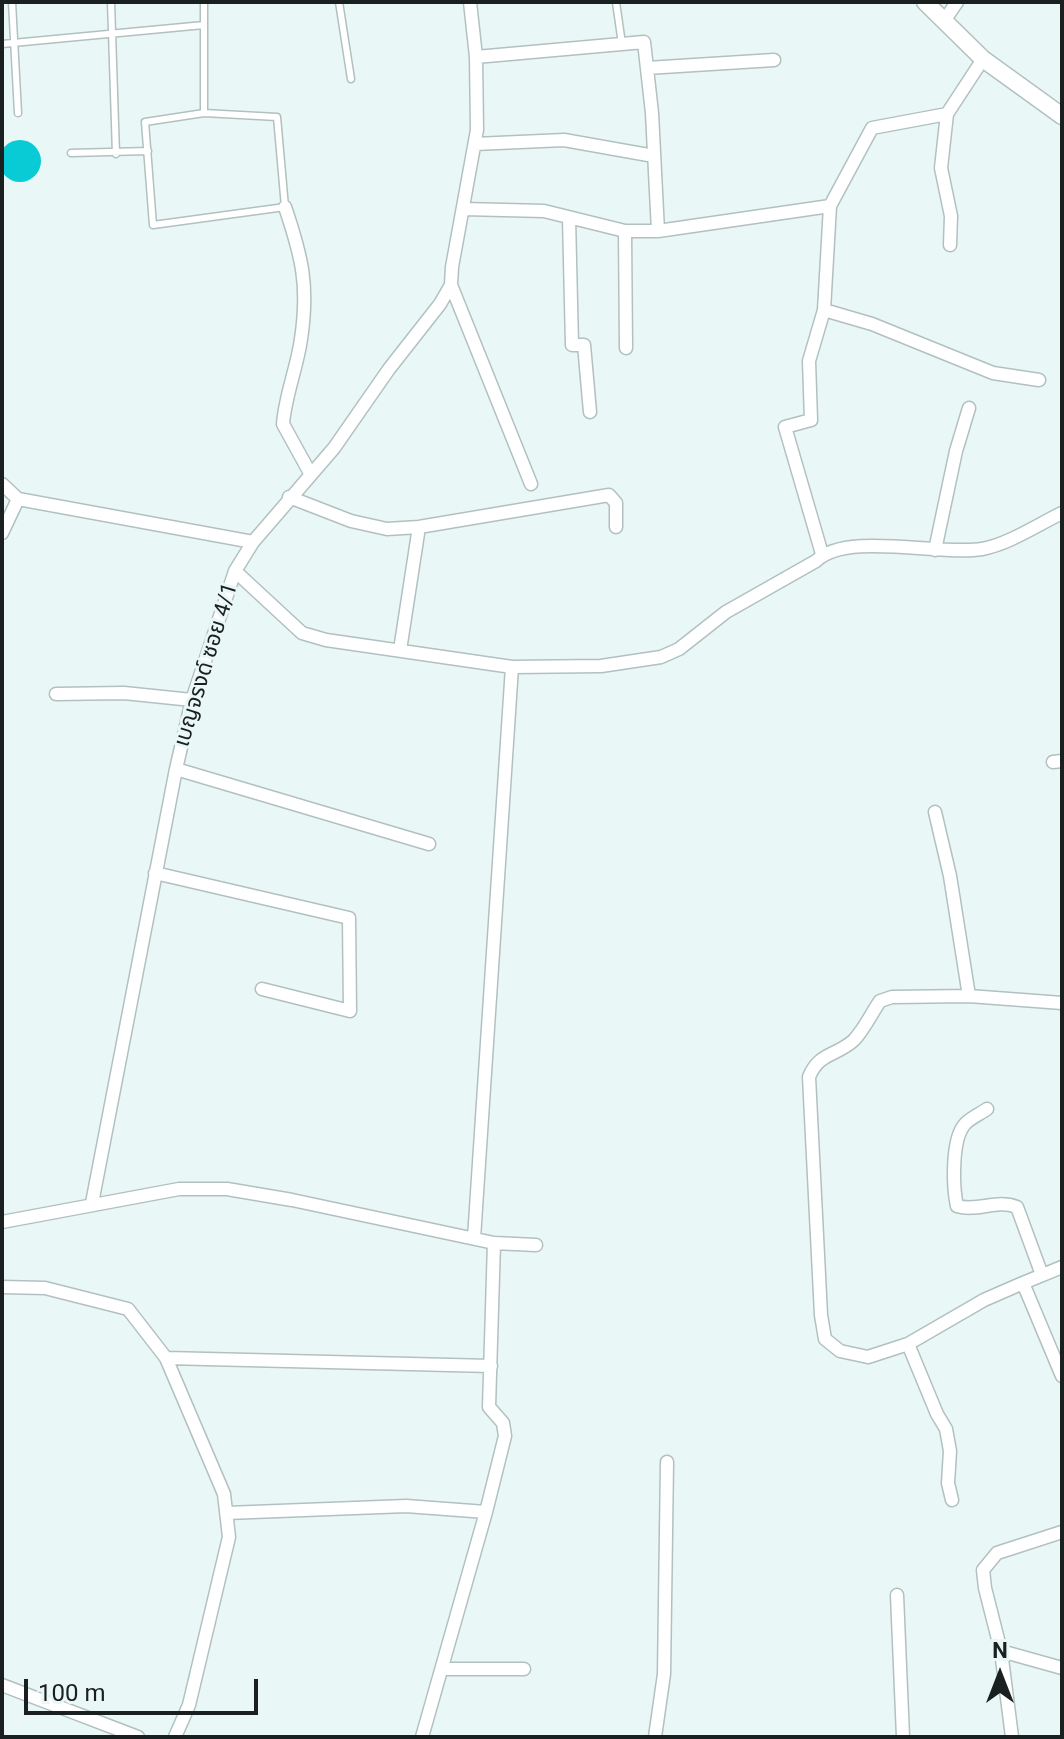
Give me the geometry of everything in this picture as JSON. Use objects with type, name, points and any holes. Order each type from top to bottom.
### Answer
[{"type":"street","name":"เบญจรงด์ ซอย 4/1","points":[[92,1203],[176,769],[192,700],[235,571],[253,542],[289,497],[334,448],[451,285],[477,130],[476,57],[470,2]]},
{"type":"street","points":[[925,2],[983,59],[1062,116]]},
{"type":"street","points":[[944,21],[957,2]]},
{"type":"street","points":[[476,57],[644,42],[658,231]]},
{"type":"street","points":[[950,245],[951,216],[941,168],[947,114],[983,59]]},
{"type":"street","points":[[647,68],[774,60]]},
{"type":"street","points":[[822,554],[785,427],[811,420],[809,361],[824,310],[830,206],[872,128],[947,114]]},
{"type":"street","points":[[475,144],[564,140],[654,156]]},
{"type":"street","points":[[464,209],[544,211],[625,231],[658,231],[830,206]]},
{"type":"street","points":[[285,207],[299,248],[306,291],[301,340],[283,424],[310,473]]},
{"type":"street","points":[[569,218],[572,345],[584,345],[590,412]]},
{"type":"street","points":[[625,231],[626,348]]},
{"type":"street","points":[[451,285],[531,484]]},
{"type":"street","points":[[824,310],[872,324],[993,373],[1039,380]]},
{"type":"street","points":[[935,550],[956,451],[969,408]]},
{"type":"street","points":[[2,484],[18,499],[253,542]]},
{"type":"street","points":[[289,497],[351,521],[387,529],[419,527],[609,495],[616,503],[616,527]]},
{"type":"street","points":[[2,533],[18,499]]},
{"type":"street","points":[[235,571],[302,633],[326,640],[512,667],[601,666],[661,657],[679,649],[726,612],[816,561],[822,554],[881,545],[935,550],[983,549],[1062,513]]},
{"type":"street","points":[[400,650],[419,527]]},
{"type":"street","points":[[474,1238],[512,667]]},
{"type":"street","points":[[56,694],[124,693],[192,700]]},
{"type":"street","points":[[176,769],[429,844]]},
{"type":"street","points":[[935,812],[950,876],[969,996]]},
{"type":"street","points":[[155,873],[349,918],[350,1011],[262,989]]},
{"type":"street","points":[[1062,1003],[969,996],[892,997],[880,1001],[850,1044],[830,1053],[814,1066],[809,1077],[821,1315],[825,1339],[840,1351],[868,1357],[908,1344],[984,1300],[1062,1267]]},
{"type":"street","points":[[987,1109],[963,1125],[957,1142],[953,1190],[957,1206],[969,1210],[1007,1203],[1017,1207],[1042,1275]]},
{"type":"street","points":[[2,1222],[179,1189],[227,1189],[494,1243],[536,1245]]},
{"type":"street","points":[[422,1737],[505,1436],[503,1423],[489,1407],[494,1243]]},
{"type":"street","points":[[1023,1283],[1062,1376]]},
{"type":"street","points":[[2,1287],[45,1288],[128,1309],[166,1358],[224,1494],[229,1537],[189,1705],[175,1737]]},
{"type":"street","points":[[908,1344],[946,1429],[950,1451],[948,1483],[952,1500]]},
{"type":"street","points":[[166,1358],[491,1366]]},
{"type":"street","points":[[655,1737],[664,1674],[667,1462]]},
{"type":"street","points":[[227,1513],[406,1506],[486,1512]]},
{"type":"street","points":[[1012,1737],[1001,1651],[983,1570],[997,1553],[1062,1532]]},
{"type":"street","points":[[897,1595],[903,1737]]},
{"type":"street","points":[[1001,1651],[1062,1668]]},
{"type":"street","points":[[443,1669],[524,1669]]},
{"type":"street","points":[[2,1685],[138,1737]]},
{"type":"lane","points":[[12,2],[18,113]]},
{"type":"lane","points":[[111,2],[116,154]]},
{"type":"lane","points":[[204,2],[204,113]]},
{"type":"lane","points":[[339,2],[351,79]]},
{"type":"lane","points":[[616,2],[622,44]]},
{"type":"lane","points":[[2,44],[204,25]]},
{"type":"lane","points":[[204,113],[277,117],[285,207],[153,225],[148,151],[145,122],[204,113]]},
{"type":"lane","points":[[71,153],[148,151]]},
{"type":"building","points":[[20,140],[35,146],[41,161],[35,176],[20,182],[5,176],[-1,161],[5,146]]}]
